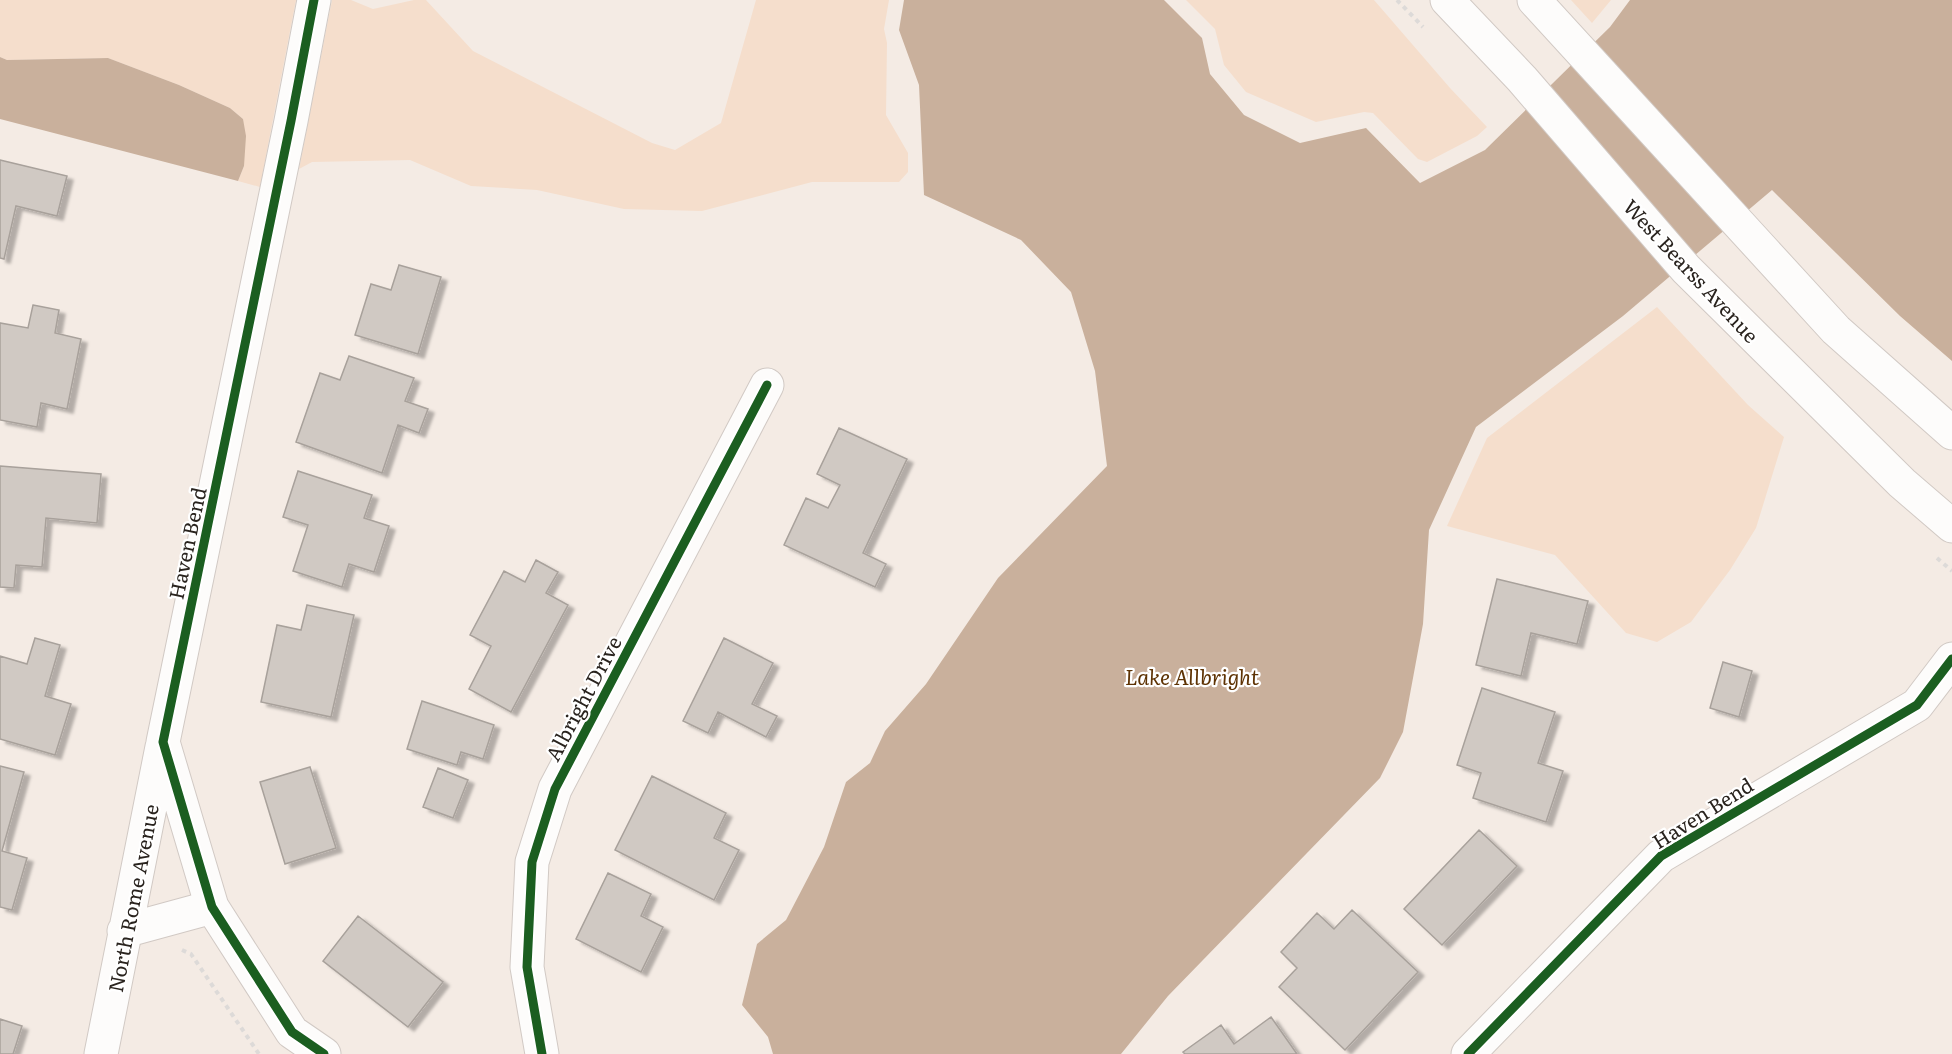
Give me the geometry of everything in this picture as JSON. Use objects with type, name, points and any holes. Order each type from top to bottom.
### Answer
[{"type":"street","name":"Haven Bend","points":[[314,0],[164,742],[212,908],[292,1032],[324,1054]]},
{"type":"street","name":"West Bearss Avenue","points":[[1447,0],[1522,79],[1686,269],[1902,483],[1952,526]]},
{"type":"street","points":[[1534,0],[1836,330],[1952,433]]},
{"type":"street","name":"Albright Drive","points":[[542,1054],[527,967],[532,862],[555,789],[767,385]]},
{"type":"street","name":"Haven Bend","points":[[1468,1054],[1661,856],[1917,705],[1952,659]]},
{"type":"street","name":"North Rome Avenue","points":[[101,1054],[124,931],[164,742]]},
{"type":"street","points":[[124,931],[212,908]]},
{"type":"path","points":[[174,950],[191,954],[259,1054]]},
{"type":"shaded area","points":[[0,0],[296,0],[260,187],[238,181],[244,166],[243,119],[230,108],[179,85],[108,58],[7,60],[0,57]]},
{"type":"shaded area","points":[[332,0],[351,0],[373,9],[414,0],[426,0],[473,51],[652,143],[675,150],[721,123],[756,0],[889,0],[884,29],[887,43],[886,115],[908,153],[908,172],[899,182],[812,182],[702,211],[624,209],[537,190],[471,186],[410,160],[312,162],[299,169]]},
{"type":"shaded area","points":[[1186,0],[1374,0],[1487,127],[1477,136],[1427,162],[1418,159],[1373,113],[1364,112],[1316,122],[1246,92],[1224,65],[1215,29]]},
{"type":"shaded area","points":[[1571,0],[1611,0],[1592,23]]},
{"type":"shaded area","points":[[1657,307],[1748,405],[1784,437],[1756,528],[1730,570],[1691,622],[1657,642],[1626,633],[1555,555],[1447,526],[1487,438]]},
{"type":"water","name":"Lake Allbright","points":[[904,0],[1164,0],[1202,38],[1210,74],[1244,115],[1300,143],[1366,128],[1420,183],[1485,150],[1610,27],[1630,0],[1952,0],[1952,361],[1900,316],[1772,190],[1623,316],[1476,427],[1429,530],[1423,624],[1403,732],[1380,778],[1168,996],[1121,1054],[773,1054],[768,1037],[742,1005],[757,944],[786,920],[824,847],[846,782],[870,763],[885,731],[926,684],[998,578],[1107,466],[1095,371],[1071,292],[1021,240],[924,195],[919,85],[899,30]]},
{"type":"water","points":[[0,57],[7,60],[108,58],[179,85],[230,108],[243,119],[246,136],[244,166],[238,181],[0,119]]},
{"type":"building","points":[[0,160],[67,176],[57,216],[16,206],[4,259],[0,258]]},
{"type":"building","points":[[399,265],[441,277],[418,354],[355,335],[371,284],[391,290]]},
{"type":"building","points":[[33,305],[59,310],[55,333],[81,339],[67,409],[41,403],[37,427],[0,420],[0,323],[28,328]]},
{"type":"building","points":[[349,356],[414,378],[405,401],[428,409],[419,433],[398,425],[382,473],[296,442],[320,373],[340,380]]},
{"type":"building","points":[[839,428],[907,459],[863,553],[886,564],[875,587],[784,545],[806,498],[828,508],[840,485],[817,474]]},
{"type":"building","points":[[0,466],[101,474],[97,523],[46,518],[42,567],[16,565],[14,588],[0,587]]},
{"type":"building","points":[[298,471],[372,495],[364,518],[389,526],[374,572],[349,564],[342,587],[293,571],[308,525],[283,517]]},
{"type":"building","points":[[536,560],[558,572],[546,593],[568,605],[511,712],[469,689],[491,646],[470,635],[504,571],[525,582]]},
{"type":"building","points":[[1497,579],[1588,601],[1577,644],[1531,633],[1521,676],[1476,665]]},
{"type":"building","points":[[307,605],[354,615],[331,717],[261,702],[277,625],[301,630]]},
{"type":"building","points":[[35,638],[60,645],[45,696],[71,704],[55,755],[0,739],[0,656],[27,664]]},
{"type":"building","points":[[724,638],[773,663],[752,704],[777,716],[766,737],[718,712],[708,733],[683,721]]},
{"type":"building","points":[[1723,662],[1752,671],[1739,717],[1710,708]]},
{"type":"building","points":[[1482,688],[1555,712],[1538,763],[1563,771],[1546,822],[1473,798],[1481,773],[1457,765]]},
{"type":"building","points":[[422,701],[494,725],[483,759],[461,752],[457,765],[407,749]]},
{"type":"building","points":[[0,766],[24,772],[2,851],[27,858],[12,910],[0,907]]},
{"type":"building","points":[[310,767],[336,848],[285,864],[260,782]]},
{"type":"building","points":[[438,768],[468,780],[453,818],[423,807]]},
{"type":"building","points":[[652,776],[726,813],[714,838],[739,850],[714,900],[615,850]]},
{"type":"building","points":[[1479,830],[1517,866],[1442,945],[1404,909]]},
{"type":"building","points":[[608,873],[651,894],[641,916],[663,927],[641,972],[576,939]]},
{"type":"building","points":[[1352,910],[1418,972],[1345,1050],[1279,987],[1297,968],[1281,952],[1317,913],[1334,929]]},
{"type":"building","points":[[358,916],[443,982],[408,1027],[323,961]]},
{"type":"building","points":[[1271,1017],[1297,1054],[1185,1054],[1183,1052],[1221,1025],[1234,1044]]},
{"type":"building","points":[[0,1019],[22,1026],[13,1054],[0,1054]]},
{"type":"cycle path","points":[[314,0],[163,742],[212,907],[292,1032],[324,1054]]},
{"type":"cycle path","points":[[542,1054],[527,967],[532,862],[555,789],[767,385]]},
{"type":"cycle path","points":[[1468,1054],[1661,856],[1917,705],[1952,659]]}]
